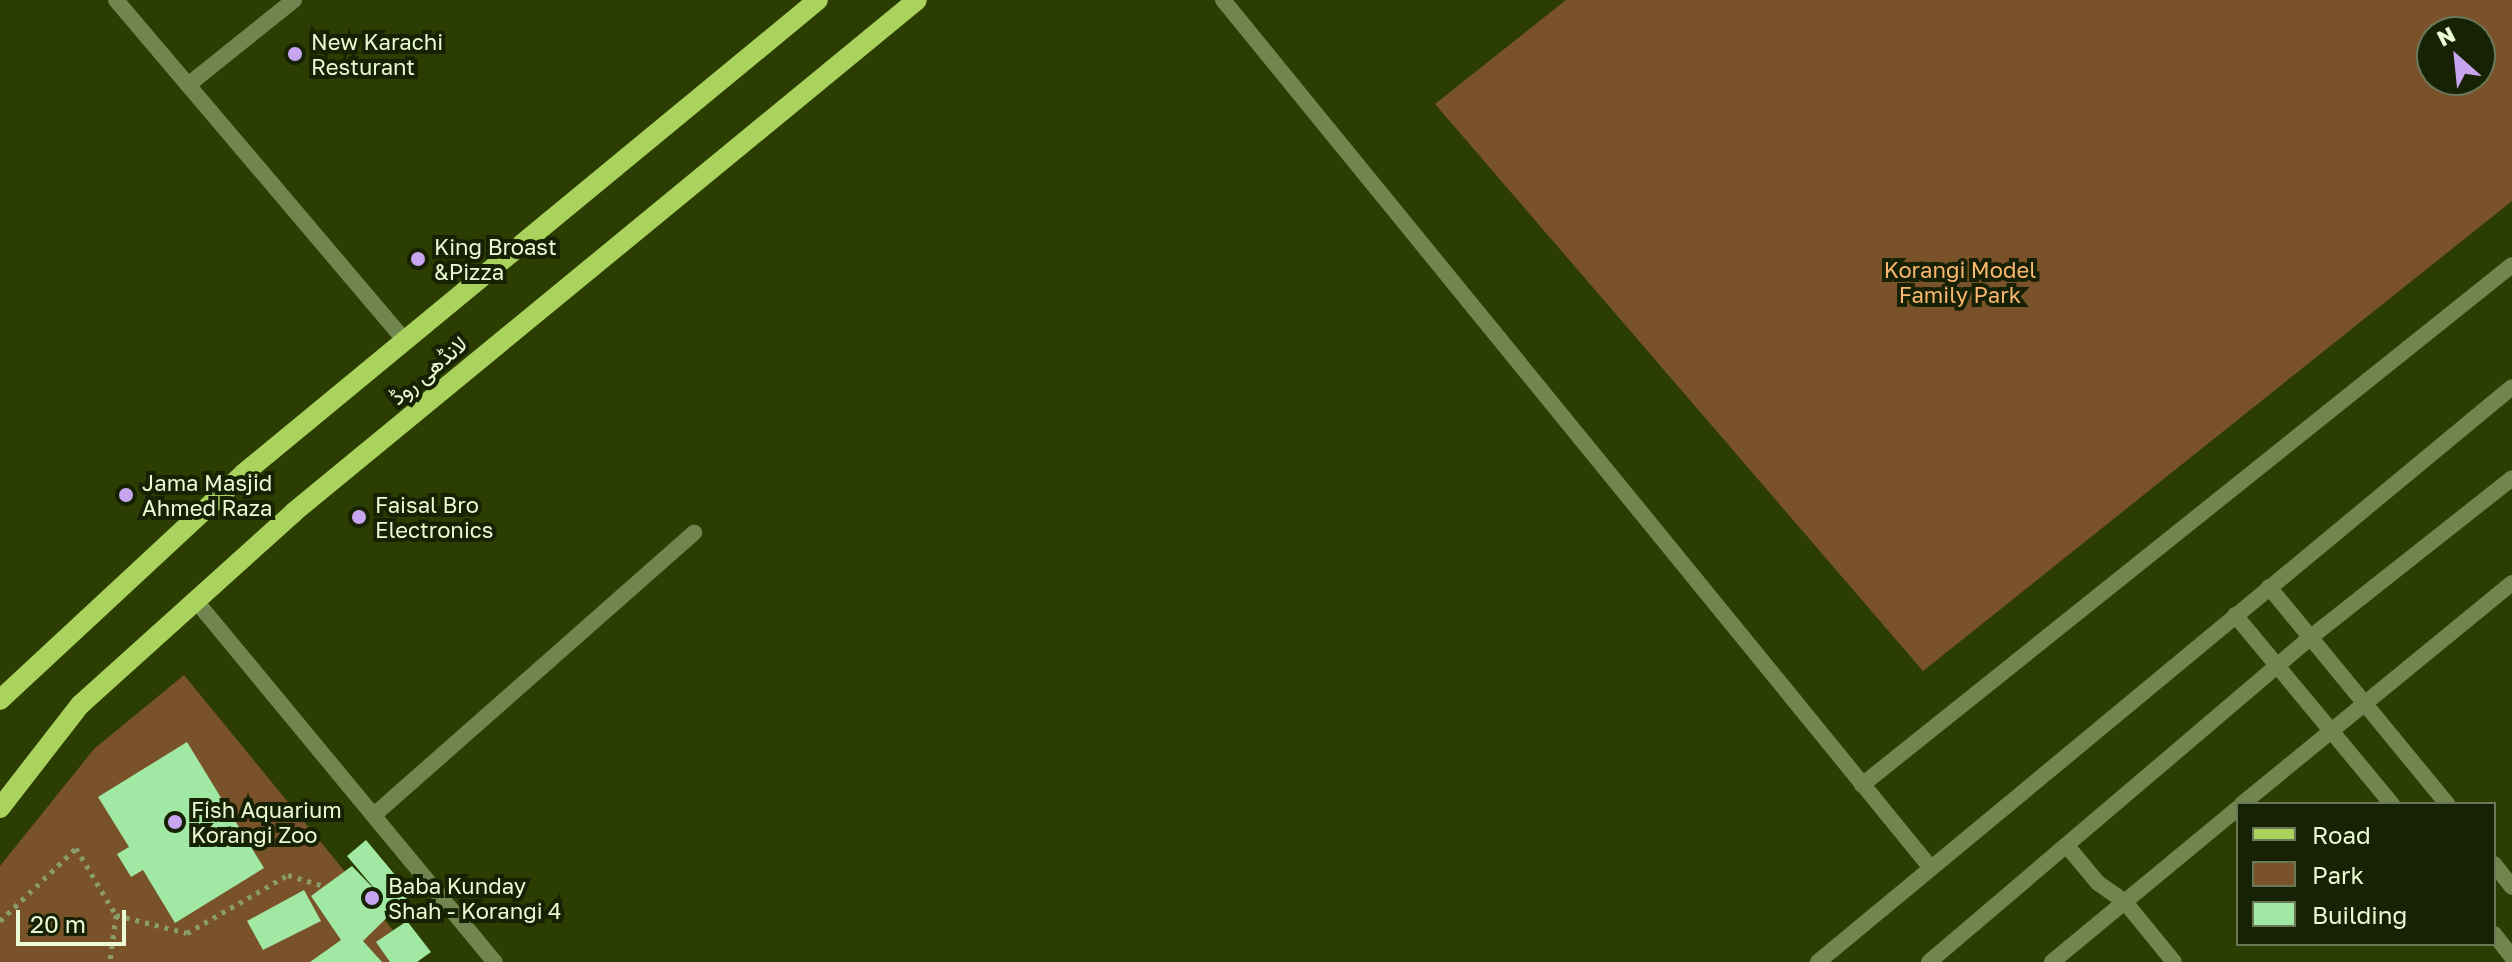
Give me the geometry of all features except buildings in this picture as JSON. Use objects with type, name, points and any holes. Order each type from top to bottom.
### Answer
[{"type":"main road","name":"لانڈھی روڈ","points":[[0,700],[243,474],[818,0]]},
{"type":"main road","name":"لانڈھی روڈ","points":[[0,808],[80,705],[294,512],[917,0]]},
{"type":"street","points":[[116,0],[405,341]]},
{"type":"street","points":[[188,85],[294,0]]},
{"type":"street","points":[[1223,0],[1931,868]]},
{"type":"street","points":[[1862,785],[2512,265]]},
{"type":"street","points":[[1818,962],[2512,387]]},
{"type":"street","points":[[1929,962],[2311,637],[2512,478]]},
{"type":"street","points":[[374,815],[694,533]]},
{"type":"street","points":[[2245,802],[2512,583]]},
{"type":"street","points":[[2269,587],[2366,701],[2445,802]]},
{"type":"street","points":[[196,601],[495,962]]},
{"type":"street","points":[[2235,615],[2333,729],[2390,802]]},
{"type":"street","points":[[2052,962],[2236,809]]},
{"type":"street","points":[[2067,846],[2098,883],[2125,902],[2174,962]]},
{"type":"street","points":[[2496,867],[2512,887]]},
{"type":"street","points":[[2496,937],[2512,957]]},
{"type":"path","points":[[0,921],[76,848],[116,915],[110,962]]},
{"type":"path","points":[[116,915],[187,933],[288,875],[325,886]]},
{"type":"green space","name":"Korangi Model Family Park","points":[[1566,0],[2512,0],[2512,201],[1923,671],[1435,104]]},
{"type":"green space","points":[[184,675],[419,962],[0,962],[0,866],[94,749]]},
{"type":"place","name":"New Karachi Resturant","points":[[295,54]]},
{"type":"place","name":"King Broast &Pizza","points":[[418,259]]},
{"type":"place","name":"Jama Masjid Ahmed Raza","points":[[126,495]]},
{"type":"place","name":"Faisal Bro Electronics","points":[[359,517]]},
{"type":"place","name":"Fish Aquarium Korangi Zoo","points":[[175,822]]},
{"type":"place","name":"Baba Kunday Shah - Korangi 4","points":[[372,898]]}]
